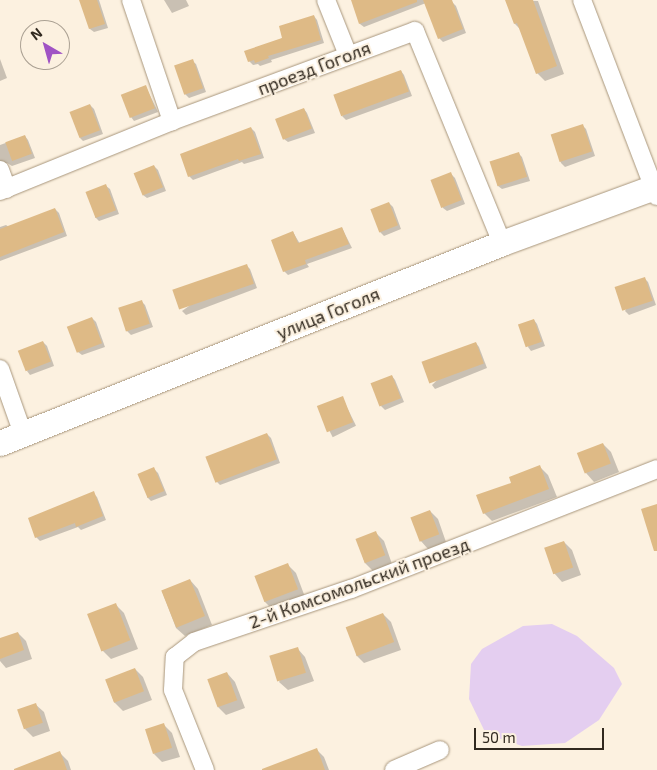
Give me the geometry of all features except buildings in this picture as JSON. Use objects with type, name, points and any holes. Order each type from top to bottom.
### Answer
[{"type":"street","points":[[131,0],[172,122]]},
{"type":"street","points":[[326,0],[348,55]]},
{"type":"street","points":[[582,0],[656,190]]},
{"type":"street","name":"проезд Гоголя","points":[[3,190],[172,122],[415,31],[502,243]]},
{"type":"street","points":[[0,170],[3,190]]},
{"type":"street","name":"улица Гоголя","points":[[11,439],[502,243],[656,190]]},
{"type":"street","points":[[0,369],[11,439]]},
{"type":"street","name":"2-й Комсомольский проезд","points":[[205,770],[173,690],[175,657],[194,642],[351,589],[657,470]]},
{"type":"street","points":[[394,770],[440,750]]},
{"type":"shaded area","points":[[552,624],[577,636],[614,668],[622,684],[599,720],[565,743],[522,746],[486,734],[469,699],[471,664],[482,649],[523,626]]}]
